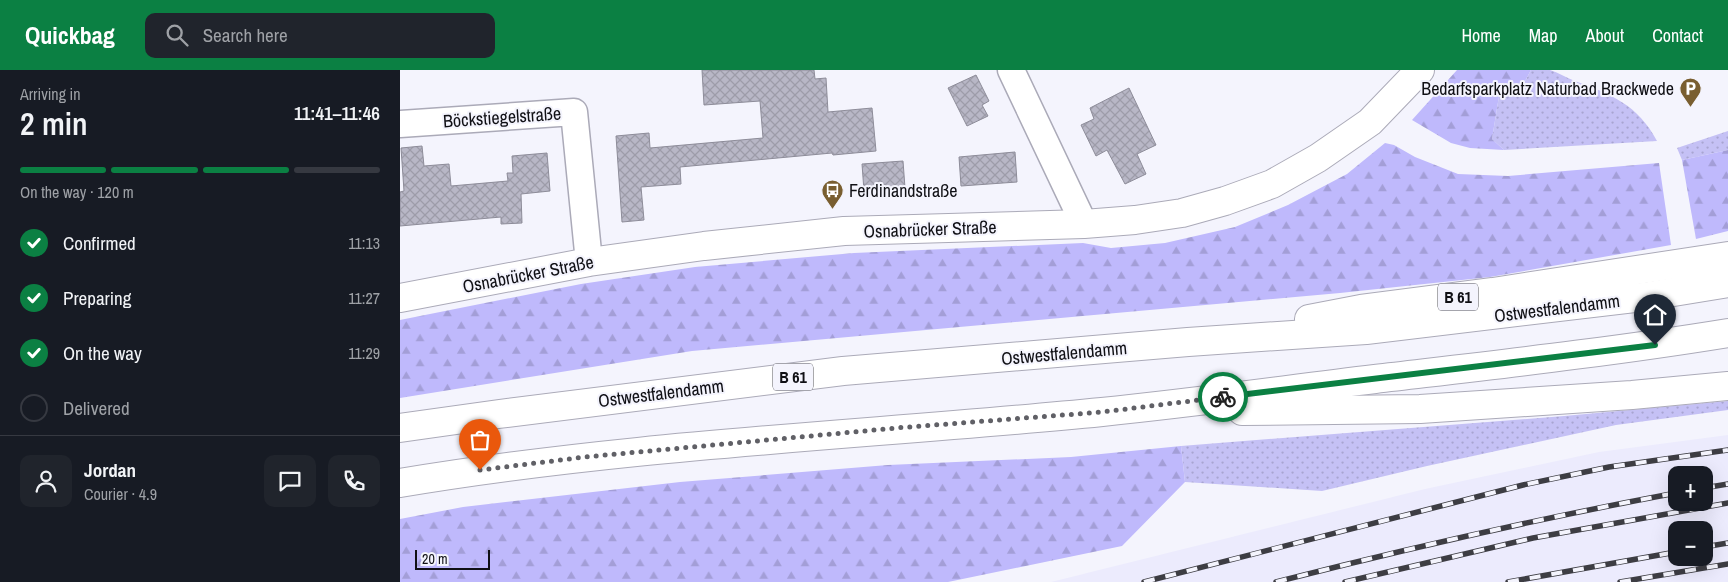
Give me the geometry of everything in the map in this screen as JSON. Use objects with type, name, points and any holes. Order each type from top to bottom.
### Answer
[{"type":"main road","name":"Osnabrücker Straße","points":[[400,298],[589,262],[704,246],[844,231],[1084,224],[1135,220],[1182,213],[1226,201],[1272,184],[1318,158],[1370,122],[1420,70]]},
{"type":"main road","name":"B 61","points":[[1188,342],[1360,309],[1493,292],[1728,256]]},
{"type":"main road","name":"Ostwestfalendamm","points":[[400,428],[843,371],[1188,342],[1366,330],[1643,297],[1728,283]]},
{"type":"main road","points":[[400,483],[463,472],[585,457],[896,428],[1102,412],[1627,349],[1728,333]]},
{"type":"main road","points":[[1102,412],[1420,409],[1632,395],[1728,386]]},
{"type":"street","points":[[1011,70],[1084,224]]},
{"type":"street","name":"Böckstiegelstraße","points":[[400,124],[574,112],[589,262]]},
{"type":"shaded area","points":[[1531,70],[1550,70],[1612,96],[1641,118],[1657,141],[1504,150],[1492,139],[1499,96],[1517,96]]},
{"type":"shaded area","points":[[1728,131],[1728,150],[1682,160],[1677,148]]},
{"type":"shaded area","points":[[1728,401],[1728,410],[1616,425],[1322,491],[1185,482],[1181,446],[1564,416]]},
{"type":"shaded area","points":[[1728,435],[1728,582],[1051,582],[1425,489],[1599,452]]},
{"type":"green space","points":[[1457,70],[1531,70],[1517,96],[1499,96],[1492,139],[1504,150],[1470,148],[1451,143],[1412,120]]},
{"type":"green space","points":[[1385,143],[1394,145],[1415,157],[1458,174],[1508,176],[1659,163],[1671,245],[1490,277],[1340,293],[692,351],[400,398],[400,320],[581,284],[695,267],[854,253],[1083,243],[1111,248],[1165,243],[1235,227],[1288,205],[1347,174]]},
{"type":"green space","points":[[1728,150],[1728,231],[1696,239],[1682,160]]},
{"type":"green space","points":[[1181,446],[1185,482],[1122,546],[948,582],[400,582],[400,519],[463,507],[680,482],[888,465],[1071,457]]},
{"type":"building","points":[[702,70],[814,70],[815,79],[826,78],[828,112],[872,108],[876,151],[833,155],[832,153],[680,167],[681,184],[641,187],[644,220],[622,222],[616,136],[649,133],[650,148],[763,138],[760,101],[704,105]]},
{"type":"building","points":[[976,75],[989,101],[982,105],[988,116],[967,126],[948,88]]},
{"type":"building","points":[[1129,88],[1156,145],[1137,154],[1146,174],[1125,184],[1107,150],[1096,156],[1081,125],[1094,119],[1090,108]]},
{"type":"building","points":[[422,146],[424,166],[449,164],[451,186],[508,181],[507,173],[513,173],[512,156],[547,153],[550,191],[521,194],[522,223],[501,224],[501,217],[400,226],[400,192],[404,191],[401,148]]},
{"type":"building","points":[[1015,152],[1017,182],[961,186],[959,157]]},
{"type":"building","points":[[903,161],[905,188],[864,191],[862,164]]},
{"type":"railway","points":[[1144,582],[1523,485],[1609,467],[1728,450]]},
{"type":"railway","points":[[1713,486],[1728,484]]},
{"type":"railway","points":[[1276,582],[1476,534],[1668,495]]},
{"type":"railway","points":[[1345,582],[1533,538],[1728,503]]},
{"type":"railway","points":[[1713,546],[1728,543]]},
{"type":"railway","points":[[1508,582],[1668,553]]},
{"type":"railway","points":[[1620,582],[1728,564]]},
{"type":"way so far","points":[[480,470],[585,457],[896,428],[1102,412],[1223,397]]},
{"type":"place","name":"Bedarfsparkplatz Naturbad Brackwede","points":[[1690,107]]},
{"type":"place","name":"Ferdinandstraße","points":[[833,209]]},
{"type":"route","points":[[1223,397],[1655,345]]}]
